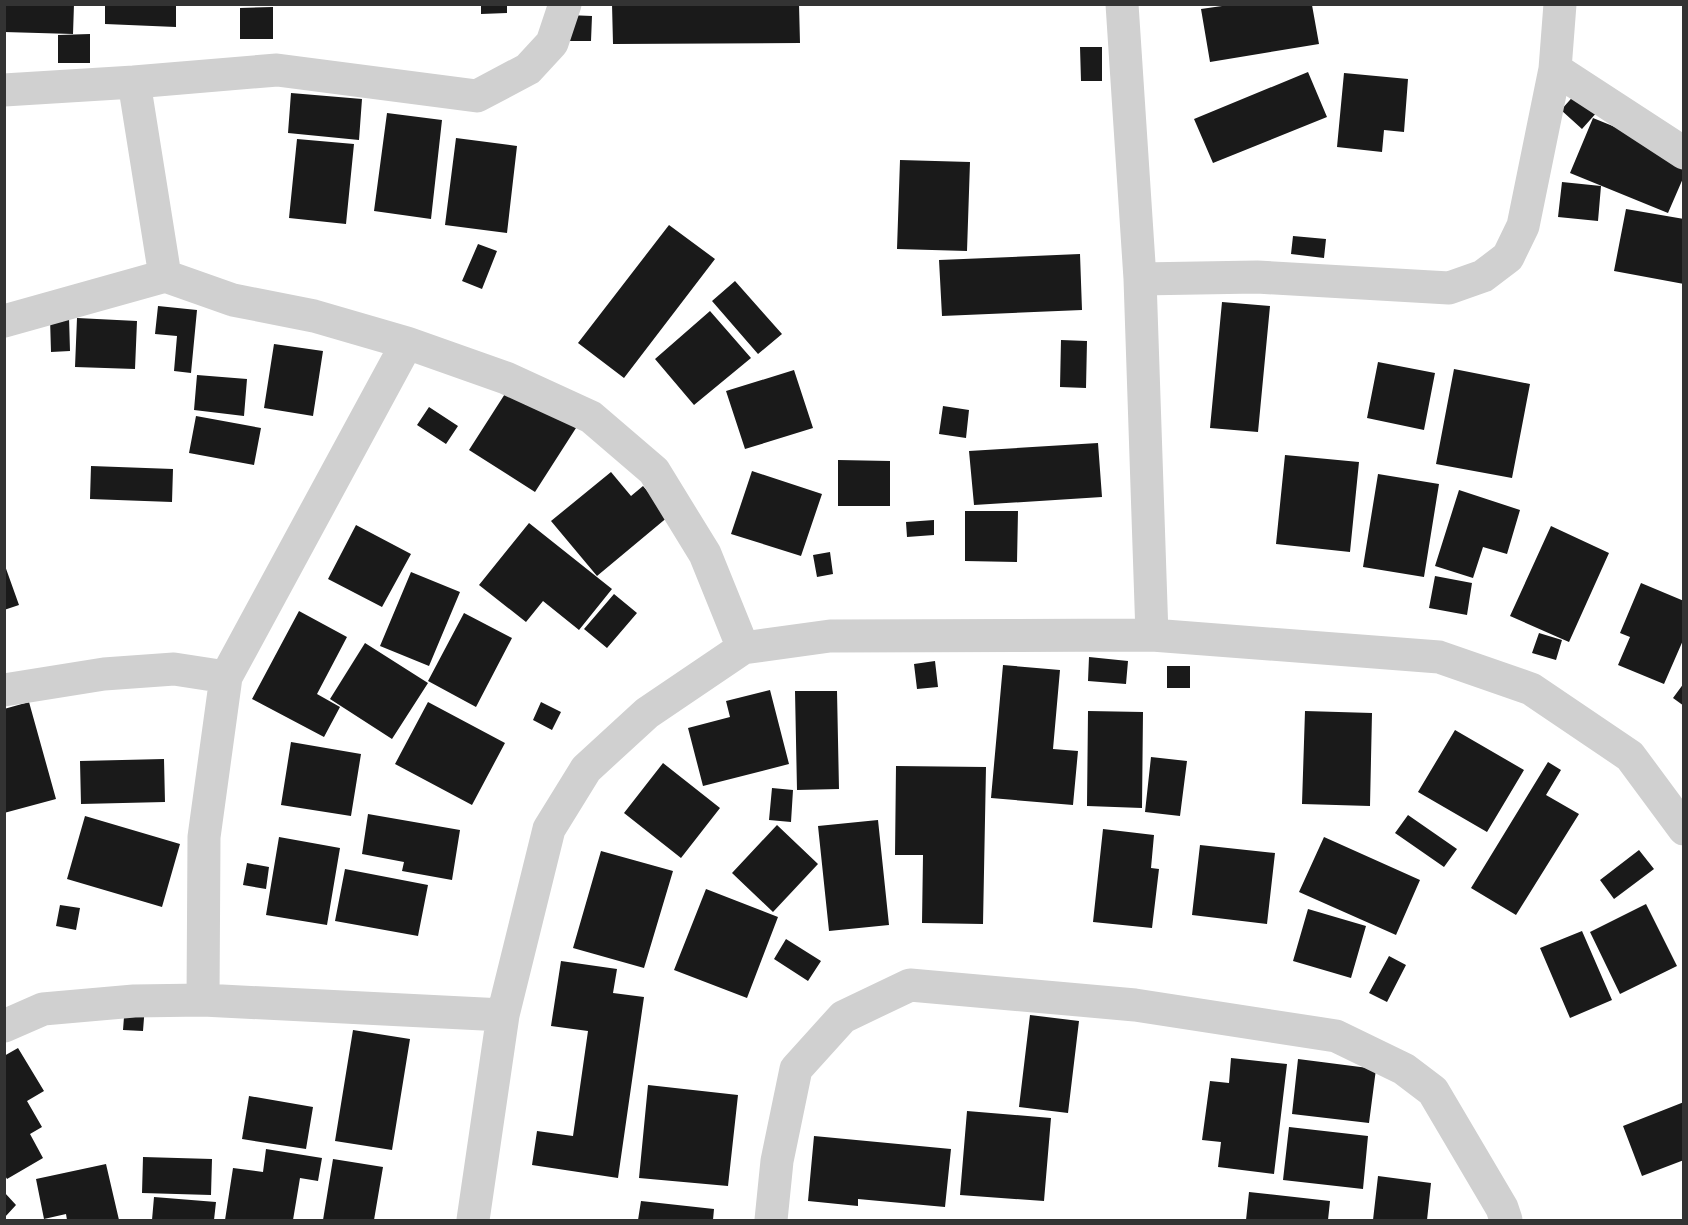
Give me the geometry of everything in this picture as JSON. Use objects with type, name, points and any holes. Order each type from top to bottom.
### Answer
[{"type":"street","points":[[4,90],[277,70],[477,96],[528,69],[552,43],[565,4]]},
{"type":"street","points":[[1122,4],[1140,279],[1152,635]]},
{"type":"street","points":[[1140,279],[1257,277],[1449,288],[1483,276],[1508,257],[1523,226],[1555,69],[1560,4]]},
{"type":"street","points":[[1555,69],[1683,153]]},
{"type":"street","points":[[134,82],[165,276]]},
{"type":"street","points":[[4,321],[165,276],[233,300],[314,316],[407,343],[506,378],[591,417],[654,471],[705,554],[743,648]]},
{"type":"street","points":[[203,1000],[204,837],[226,677],[407,343]]},
{"type":"street","points":[[472,1221],[503,1016],[549,829],[586,769],[647,713],[743,648],[830,636],[1152,635],[1440,657],[1531,689],[1630,756],[1683,829]]},
{"type":"street","points":[[4,690],[104,674],[174,669],[226,677]]},
{"type":"street","points":[[771,1221],[777,1161],[796,1069],[843,1017],[910,985],[1135,1005],[1336,1036],[1404,1069],[1433,1091],[1502,1208],[1506,1221]]},
{"type":"street","points":[[4,1026],[43,1009],[134,1001],[203,1000],[503,1016]]},
{"type":"building","points":[[4,4],[74,4],[73,34],[4,32]]},
{"type":"building","points":[[105,4],[176,4],[176,27],[105,24]]},
{"type":"building","points":[[481,4],[507,4],[507,13],[481,14]]},
{"type":"building","points":[[612,4],[799,4],[800,43],[613,44]]},
{"type":"building","points":[[1229,5],[1312,5],[1319,44],[1210,62],[1201,9]]},
{"type":"building","points":[[273,7],[273,39],[240,39],[240,8]]},
{"type":"building","points":[[568,15],[592,16],[591,41],[567,41]]},
{"type":"building","points":[[90,34],[90,63],[58,63],[58,35]]},
{"type":"building","points":[[1080,47],[1102,47],[1102,81],[1081,81]]},
{"type":"building","points":[[1308,72],[1327,117],[1213,163],[1194,119]]},
{"type":"building","points":[[1344,73],[1408,79],[1404,132],[1384,130],[1382,152],[1337,147]]},
{"type":"building","points":[[1577,92],[1598,111],[1582,129],[1561,110]]},
{"type":"building","points":[[291,93],[362,99],[359,140],[288,133]]},
{"type":"building","points":[[387,113],[442,120],[431,219],[374,211]]},
{"type":"building","points":[[1593,118],[1684,155],[1684,176],[1668,213],[1570,173]]},
{"type":"building","points":[[456,138],[517,146],[507,233],[445,225]]},
{"type":"building","points":[[297,139],[354,144],[346,224],[289,218]]},
{"type":"building","points":[[900,160],[970,162],[967,251],[897,249]]},
{"type":"building","points":[[1562,182],[1601,186],[1598,221],[1558,217]]},
{"type":"building","points":[[1626,209],[1684,219],[1684,284],[1614,271]]},
{"type":"building","points":[[669,225],[715,259],[624,378],[578,343]]},
{"type":"building","points":[[1293,236],[1326,239],[1324,258],[1291,254]]},
{"type":"building","points":[[478,244],[497,251],[482,289],[462,281]]},
{"type":"building","points":[[1080,254],[1082,310],[942,316],[939,260]]},
{"type":"building","points":[[735,281],[782,334],[758,354],[712,301]]},
{"type":"building","points":[[1222,302],[1270,306],[1258,432],[1210,428]]},
{"type":"building","points":[[158,306],[197,310],[191,373],[174,371],[177,336],[155,334]]},
{"type":"building","points":[[710,311],[751,358],[694,405],[655,359]]},
{"type":"building","points":[[69,317],[70,351],[51,352],[50,318]]},
{"type":"building","points":[[77,318],[137,321],[135,369],[75,367]]},
{"type":"building","points":[[1061,340],[1087,341],[1086,388],[1060,387]]},
{"type":"building","points":[[274,344],[323,351],[313,416],[264,408]]},
{"type":"building","points":[[1378,362],[1435,373],[1424,430],[1367,418]]},
{"type":"building","points":[[1454,369],[1530,384],[1512,478],[1436,464]]},
{"type":"building","points":[[794,370],[813,428],[745,449],[726,391]]},
{"type":"building","points":[[197,375],[247,379],[244,416],[194,410]]},
{"type":"building","points":[[510,386],[576,428],[535,492],[469,450]]},
{"type":"building","points":[[943,406],[969,410],[966,438],[939,434]]},
{"type":"building","points":[[429,407],[458,426],[446,444],[417,425]]},
{"type":"building","points":[[196,416],[261,428],[254,465],[189,453]]},
{"type":"building","points":[[1098,443],[1102,497],[974,505],[969,451]]},
{"type":"building","points":[[1285,455],[1359,462],[1350,552],[1276,544]]},
{"type":"building","points":[[838,460],[890,461],[890,506],[838,506]]},
{"type":"building","points":[[91,466],[173,469],[172,502],[90,499]]},
{"type":"building","points":[[752,471],[822,494],[801,556],[731,534]]},
{"type":"building","points":[[611,472],[631,496],[643,486],[669,516],[597,576],[551,521]]},
{"type":"building","points":[[1378,474],[1439,484],[1424,577],[1363,567]]},
{"type":"building","points":[[1459,490],[1520,510],[1507,554],[1483,547],[1473,578],[1435,566]]},
{"type":"building","points":[[965,511],[1018,511],[1017,562],[965,561]]},
{"type":"building","points":[[934,520],[934,535],[907,537],[906,522]]},
{"type":"building","points":[[529,523],[612,589],[579,630],[543,601],[526,622],[479,585]]},
{"type":"building","points":[[356,525],[411,554],[382,607],[328,579]]},
{"type":"building","points":[[1551,526],[1609,553],[1569,642],[1510,616]]},
{"type":"building","points":[[830,552],[833,574],[817,577],[813,555]]},
{"type":"building","points":[[4,563],[19,605],[4,610]]},
{"type":"building","points":[[411,572],[460,592],[429,666],[380,646]]},
{"type":"building","points":[[1435,576],[1472,583],[1467,615],[1429,608]]},
{"type":"building","points":[[1641,583],[1684,601],[1684,638],[1664,684],[1618,665],[1630,637],[1620,633]]},
{"type":"building","points":[[614,594],[637,613],[607,648],[584,629]]},
{"type":"building","points":[[299,611],[347,637],[317,694],[340,707],[324,737],[252,699]]},
{"type":"building","points":[[464,613],[512,638],[476,707],[428,681]]},
{"type":"building","points":[[1539,633],[1562,640],[1556,660],[1532,653]]},
{"type":"building","points":[[365,643],[428,683],[392,739],[330,699]]},
{"type":"building","points":[[1089,657],[1128,661],[1126,684],[1088,681]]},
{"type":"building","points":[[935,661],[938,687],[917,689],[914,664]]},
{"type":"building","points":[[1003,665],[1060,670],[1053,749],[1078,751],[1073,805],[991,798]]},
{"type":"building","points":[[1167,666],[1190,666],[1190,688],[1167,688]]},
{"type":"building","points":[[1684,683],[1684,706],[1673,698]]},
{"type":"building","points":[[770,690],[789,764],[703,786],[688,728],[730,717],[726,701]]},
{"type":"building","points":[[795,691],[837,691],[839,789],[797,790]]},
{"type":"building","points":[[29,702],[56,799],[4,813],[4,709]]},
{"type":"building","points":[[428,702],[505,743],[472,805],[395,764]]},
{"type":"building","points":[[541,702],[561,712],[552,730],[533,720]]},
{"type":"building","points":[[1088,711],[1143,712],[1142,808],[1087,806]]},
{"type":"building","points":[[1305,711],[1372,713],[1370,806],[1302,804]]},
{"type":"building","points":[[1455,730],[1524,770],[1487,832],[1418,792]]},
{"type":"building","points":[[291,742],[361,754],[351,816],[281,805]]},
{"type":"building","points":[[1151,757],[1187,761],[1180,816],[1145,812]]},
{"type":"building","points":[[164,759],[165,802],[81,804],[80,761]]},
{"type":"building","points":[[1548,762],[1561,770],[1546,795],[1579,814],[1516,915],[1471,888]]},
{"type":"building","points":[[663,763],[720,808],[681,858],[624,813]]},
{"type":"building","points":[[896,766],[986,767],[983,924],[922,923],[923,855],[895,855]]},
{"type":"building","points":[[772,788],[793,790],[791,822],[769,820]]},
{"type":"building","points":[[368,814],[460,830],[452,880],[402,871],[404,862],[362,854]]},
{"type":"building","points":[[1408,815],[1457,849],[1444,867],[1395,833]]},
{"type":"building","points":[[85,816],[180,844],[162,907],[67,879]]},
{"type":"building","points":[[878,820],[889,925],[829,931],[818,826]]},
{"type":"building","points":[[777,825],[818,864],[773,912],[732,873]]},
{"type":"building","points":[[1103,829],[1154,835],[1151,868],[1159,869],[1152,928],[1093,922]]},
{"type":"building","points":[[279,837],[340,848],[327,925],[266,915]]},
{"type":"building","points":[[1324,837],[1420,880],[1396,935],[1299,892]]},
{"type":"building","points":[[1200,845],[1275,853],[1267,924],[1192,915]]},
{"type":"building","points":[[1639,850],[1654,869],[1614,899],[1600,880]]},
{"type":"building","points":[[601,851],[673,871],[644,968],[573,948]]},
{"type":"building","points":[[247,863],[269,867],[266,889],[243,885]]},
{"type":"building","points":[[345,869],[428,885],[418,936],[335,921]]},
{"type":"building","points":[[706,889],[778,917],[747,998],[674,970]]},
{"type":"building","points":[[1646,904],[1677,966],[1620,994],[1590,932]]},
{"type":"building","points":[[60,905],[80,908],[76,930],[56,926]]},
{"type":"building","points":[[1308,909],[1366,926],[1351,978],[1293,961]]},
{"type":"building","points":[[1582,931],[1612,1000],[1570,1018],[1540,948]]},
{"type":"building","points":[[786,939],[821,961],[808,981],[774,959]]},
{"type":"building","points":[[1389,956],[1406,965],[1387,1002],[1369,993]]},
{"type":"building","points":[[561,961],[617,969],[613,993],[644,997],[618,1178],[532,1165],[537,1131],[573,1136],[588,1031],[551,1026]]},
{"type":"building","points":[[125,1004],[145,1005],[143,1031],[123,1030]]},
{"type":"building","points":[[1030,1015],[1079,1021],[1068,1113],[1019,1107]]},
{"type":"building","points":[[353,1030],[410,1039],[392,1150],[335,1141]]},
{"type":"building","points":[[18,1048],[44,1091],[27,1101],[42,1127],[30,1134],[43,1158],[7,1179],[4,1174],[4,1056]]},
{"type":"building","points":[[1231,1058],[1287,1064],[1274,1174],[1218,1167],[1221,1142],[1202,1140],[1210,1081],[1229,1083]]},
{"type":"building","points":[[1298,1059],[1376,1069],[1369,1123],[1292,1114]]},
{"type":"building","points":[[648,1085],[738,1095],[728,1186],[639,1178]]},
{"type":"building","points":[[249,1096],[313,1107],[306,1149],[242,1139]]},
{"type":"building","points":[[1684,1102],[1684,1160],[1642,1176],[1623,1126]]},
{"type":"building","points":[[967,1111],[1051,1118],[1044,1201],[960,1195]]},
{"type":"building","points":[[1289,1127],[1368,1136],[1363,1189],[1283,1180]]},
{"type":"building","points":[[814,1136],[951,1149],[945,1207],[858,1199],[858,1206],[808,1201]]},
{"type":"building","points":[[266,1149],[322,1158],[318,1181],[300,1178],[293,1220],[225,1220],[233,1168],[263,1172]]},
{"type":"building","points":[[143,1157],[212,1159],[211,1195],[142,1193]]},
{"type":"building","points":[[333,1159],[383,1167],[374,1220],[323,1220]]},
{"type":"building","points":[[106,1164],[119,1220],[67,1220],[66,1214],[44,1219],[36,1179]]},
{"type":"building","points":[[1378,1176],[1431,1183],[1427,1220],[1373,1220]]},
{"type":"building","points":[[1249,1192],[1330,1201],[1328,1220],[1246,1220]]},
{"type":"building","points":[[5,1193],[16,1205],[5,1217]]},
{"type":"building","points":[[154,1197],[216,1202],[214,1220],[152,1220]]},
{"type":"building","points":[[641,1201],[714,1209],[713,1220],[638,1220]]}]
